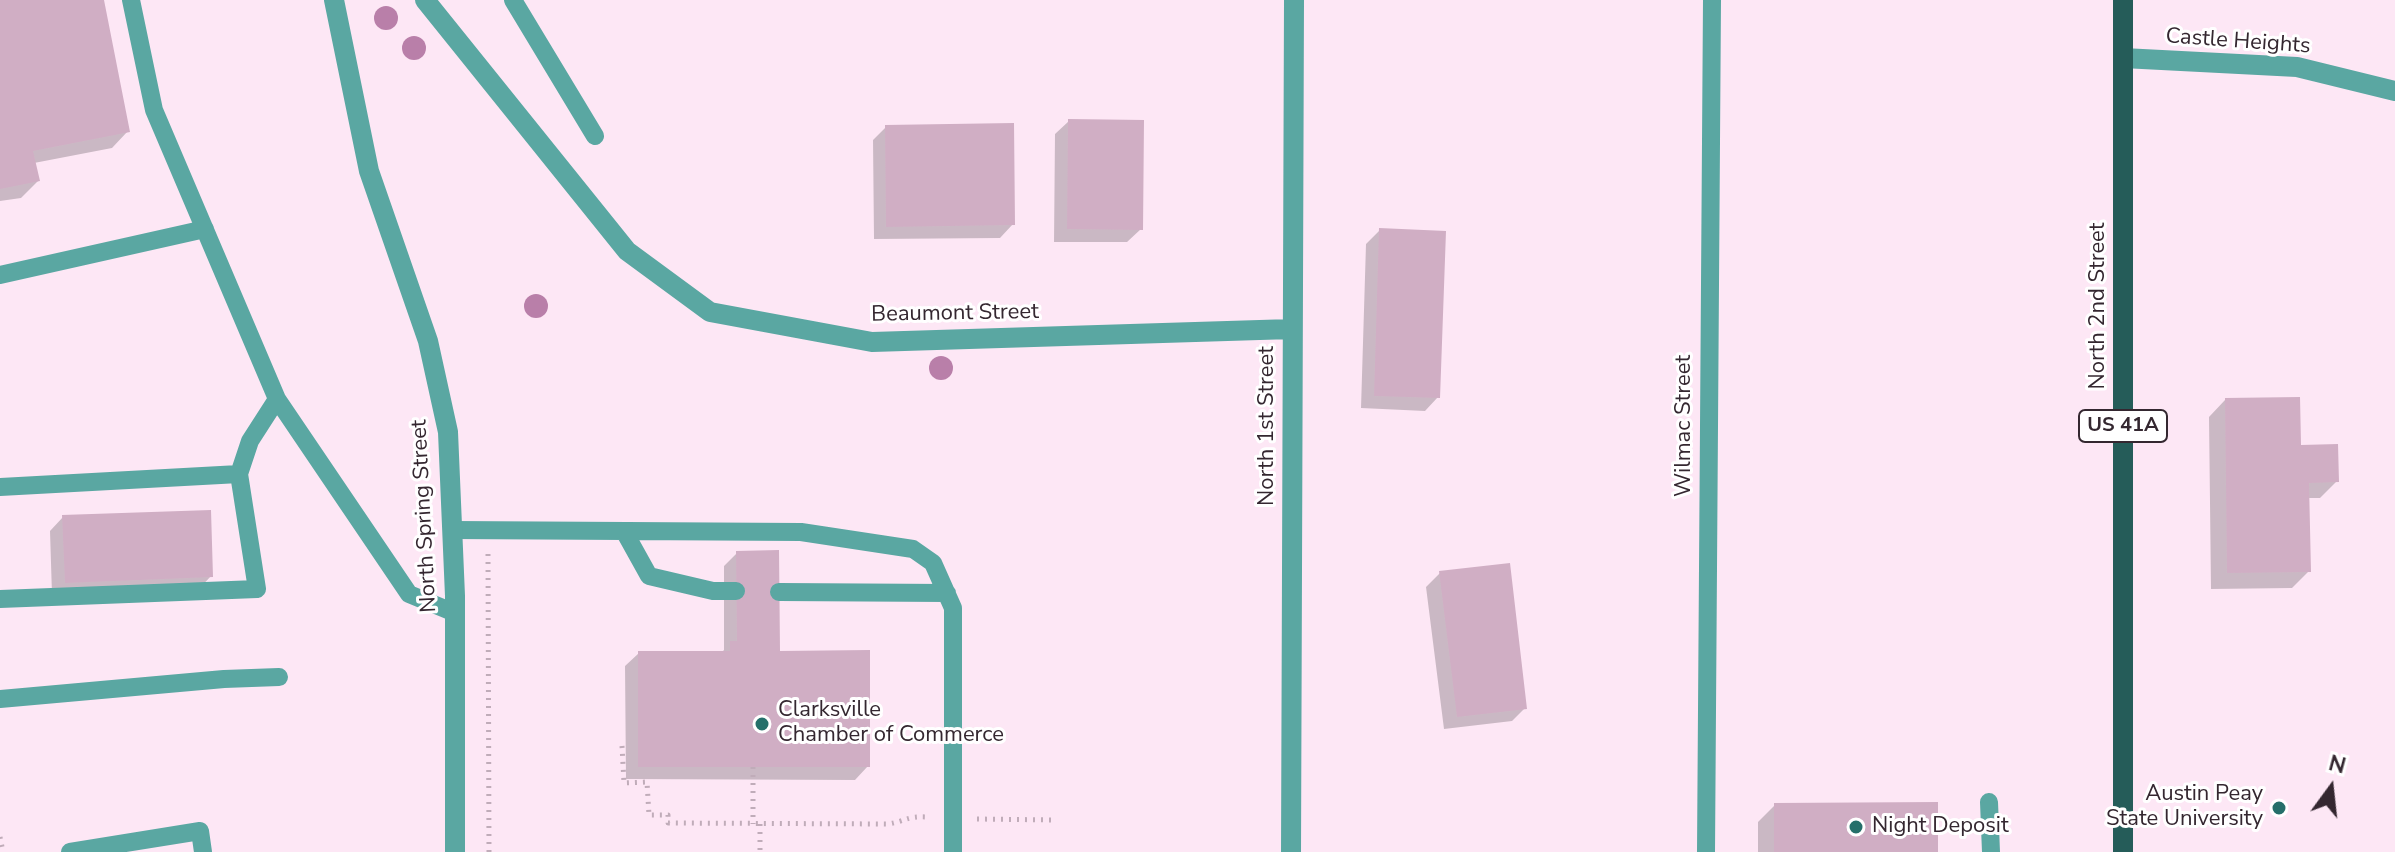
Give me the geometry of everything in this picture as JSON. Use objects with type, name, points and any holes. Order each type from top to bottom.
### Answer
[{"type":"main road","name":"North 2nd Street","points":[[2123,0],[2123,852]]},
{"type":"street","name":"North Spring Street","points":[[334,0],[369,171],[428,341],[448,432],[455,613],[455,852]]},
{"type":"street","name":"Beaumont Street","points":[[425,0],[627,251],[710,312],[872,342],[1292,329]]},
{"type":"street","name":"North 1st Street","points":[[1291,852],[1294,0]]},
{"type":"street","name":"Castle Heights","points":[[2123,58],[2297,67],[2395,91]]},
{"type":"lane","points":[[131,0],[154,110],[277,399],[409,594],[455,613]]},
{"type":"lane","points":[[513,0],[595,136]]},
{"type":"lane","name":"Wilmac Street","points":[[1706,852],[1712,0]]},
{"type":"lane","points":[[0,275],[205,229]]},
{"type":"lane","points":[[0,599],[257,589],[239,474],[250,441],[277,399]]},
{"type":"lane","points":[[0,487],[239,474]]},
{"type":"lane","points":[[452,530],[801,532],[913,549],[933,563],[953,608],[953,852]]},
{"type":"lane","points":[[624,531],[649,576],[713,591],[736,591]]},
{"type":"lane","points":[[779,592],[947,593]]},
{"type":"lane","points":[[0,699],[279,677]]},
{"type":"lane","points":[[1989,802],[1991,852]]},
{"type":"lane","points":[[70,852],[200,831],[203,852]]},
{"type":"path","points":[[488,529],[489,852]]},
{"type":"path","points":[[622,746],[624,783],[647,782],[649,815],[668,815],[668,823],[888,824],[909,816],[1056,820]]},
{"type":"path","points":[[753,767],[760,852]]},
{"type":"path","points":[[0,837],[3,852]]},
{"type":"building","points":[[0,0],[104,0],[130,132],[33,151],[40,181],[0,189]]},
{"type":"building","points":[[1068,119],[1144,120],[1143,230],[1067,229]]},
{"type":"building","points":[[1014,123],[1015,225],[886,227],[885,125]]},
{"type":"building","points":[[1379,228],[1446,231],[1440,398],[1374,396]]},
{"type":"building","points":[[2300,397],[2301,445],[2338,444],[2339,482],[2309,483],[2311,572],[2227,573],[2225,398]]},
{"type":"building","points":[[211,510],[213,577],[65,583],[62,515]]},
{"type":"building","points":[[779,550],[780,651],[870,650],[870,767],[638,767],[638,651],[730,651],[730,641],[737,641],[736,551]]},
{"type":"building","points":[[1510,563],[1527,709],[1457,717],[1439,571]]},
{"type":"building","name":"Night Deposit","points":[[1938,802],[1938,852],[1774,852],[1774,803]]},
{"type":"place","name":"Clarksville Chamber of Commerce","points":[[762,724]]},
{"type":"place","name":"Austin Peay State University","points":[[2279,808]]},
{"type":"place","name":"Night Deposit","points":[[1856,827]]}]
